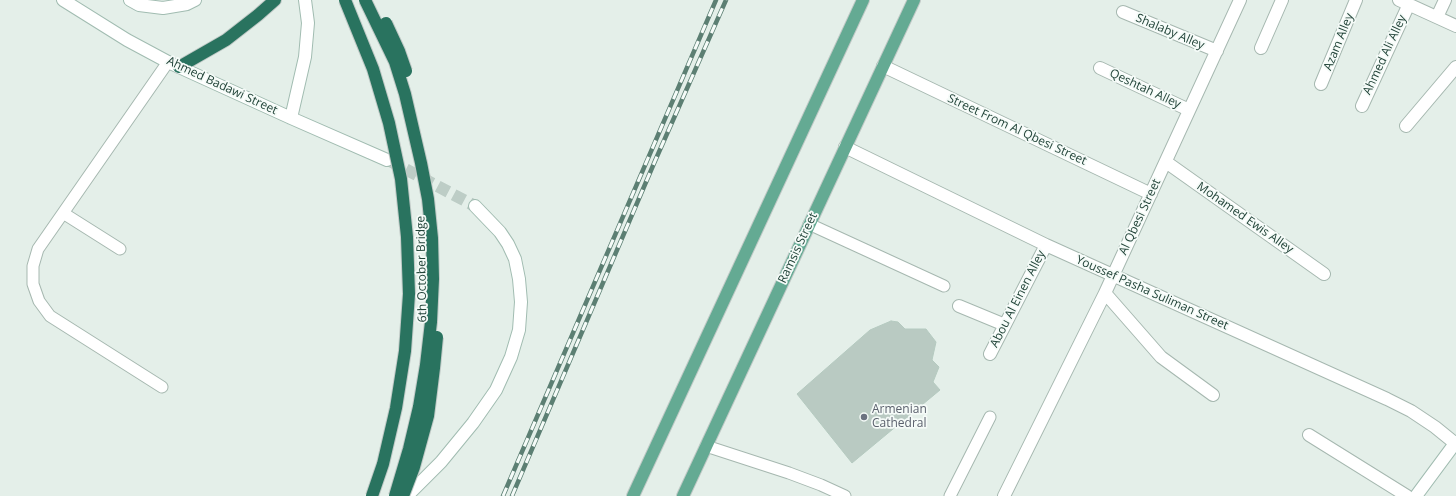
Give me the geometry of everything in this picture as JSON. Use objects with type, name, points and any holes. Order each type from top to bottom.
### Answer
[{"type":"highway","points":[[174,64],[226,40],[275,0]]},
{"type":"highway","name":"6th October Bridge","points":[[345,0],[373,68],[389,123],[401,179],[407,236],[409,294],[405,351],[396,408],[383,464],[372,496]]},
{"type":"highway","points":[[365,0],[394,62],[405,94],[428,198],[432,238],[433,279],[426,365],[419,407],[409,449],[394,496]]},
{"type":"highway","name":"6th October Bridge","points":[[374,0],[399,51],[414,95],[423,132],[436,217],[438,297],[434,368],[428,416],[414,467],[403,496]]},
{"type":"main road","points":[[633,496],[863,0]]},
{"type":"main road","name":"Ramsis Street","points":[[683,496],[914,0]]},
{"type":"street","points":[[130,0],[139,5],[163,8],[187,4],[195,0]]},
{"type":"street","points":[[291,118],[305,57],[308,23],[305,0]]},
{"type":"street","name":"Al Qbesi Street","points":[[1004,496],[1105,293],[1240,0]]},
{"type":"street","points":[[1261,48],[1282,0]]},
{"type":"street","name":"Azam Alley","points":[[1322,84],[1356,0]]},
{"type":"street","points":[[1437,17],[1445,0]]},
{"type":"street","name":"Ahmed Badawi Street","points":[[64,1],[127,40],[174,64],[291,118],[388,160]]},
{"type":"street","points":[[1404,2],[1456,26]]},
{"type":"street","name":"Ahmed Ali Alley","points":[[1362,106],[1404,2]]},
{"type":"street","name":"Shalaby Alley","points":[[1123,12],[1217,51]]},
{"type":"street","name":"Street From Al Qbesi Street","points":[[883,66],[1151,194]]},
{"type":"street","points":[[1406,126],[1456,67]]},
{"type":"street","name":"Qeshtah Alley","points":[[1100,68],[1189,110]]},
{"type":"street","name":"Youssef Pasha Suliman Street","points":[[845,147],[1046,245],[1387,399],[1436,427],[1456,443]]},
{"type":"street","name":"Mohamed Ewis Alley","points":[[1166,162],[1324,274]]},
{"type":"street","points":[[407,496],[441,462],[473,423],[496,390],[511,357],[519,330],[521,302],[515,259],[500,232],[475,206]]},
{"type":"street","name":"Abou Al Einen Alley","points":[[990,354],[1046,245]]},
{"type":"street","points":[[1105,293],[1161,357],[1213,394]]},
{"type":"street","points":[[959,306],[1005,325]]},
{"type":"street","points":[[1309,435],[1407,496]]},
{"type":"street","points":[[1416,496],[1456,443]]},
{"type":"lane","points":[[162,387],[50,316],[39,301],[33,284],[33,266],[38,249],[63,213],[174,64]]},
{"type":"lane","points":[[63,213],[120,249]]},
{"type":"lane","points":[[810,224],[944,286]]},
{"type":"lane","points":[[950,496],[990,417]]},
{"type":"lane","points":[[706,446],[789,473],[845,496]]},
{"type":"building","points":[[891,321],[898,322],[905,329],[926,329],[936,342],[932,360],[939,367],[933,382],[940,390],[852,463],[797,394],[870,330]]},
{"type":"tunnel","points":[[390,161],[475,206]]},
{"type":"railway","points":[[503,496],[716,0]]},
{"type":"railway","points":[[512,496],[655,161],[726,0]]},
{"type":"place","name":"Armenian Cathedral","points":[[864,417]]}]
